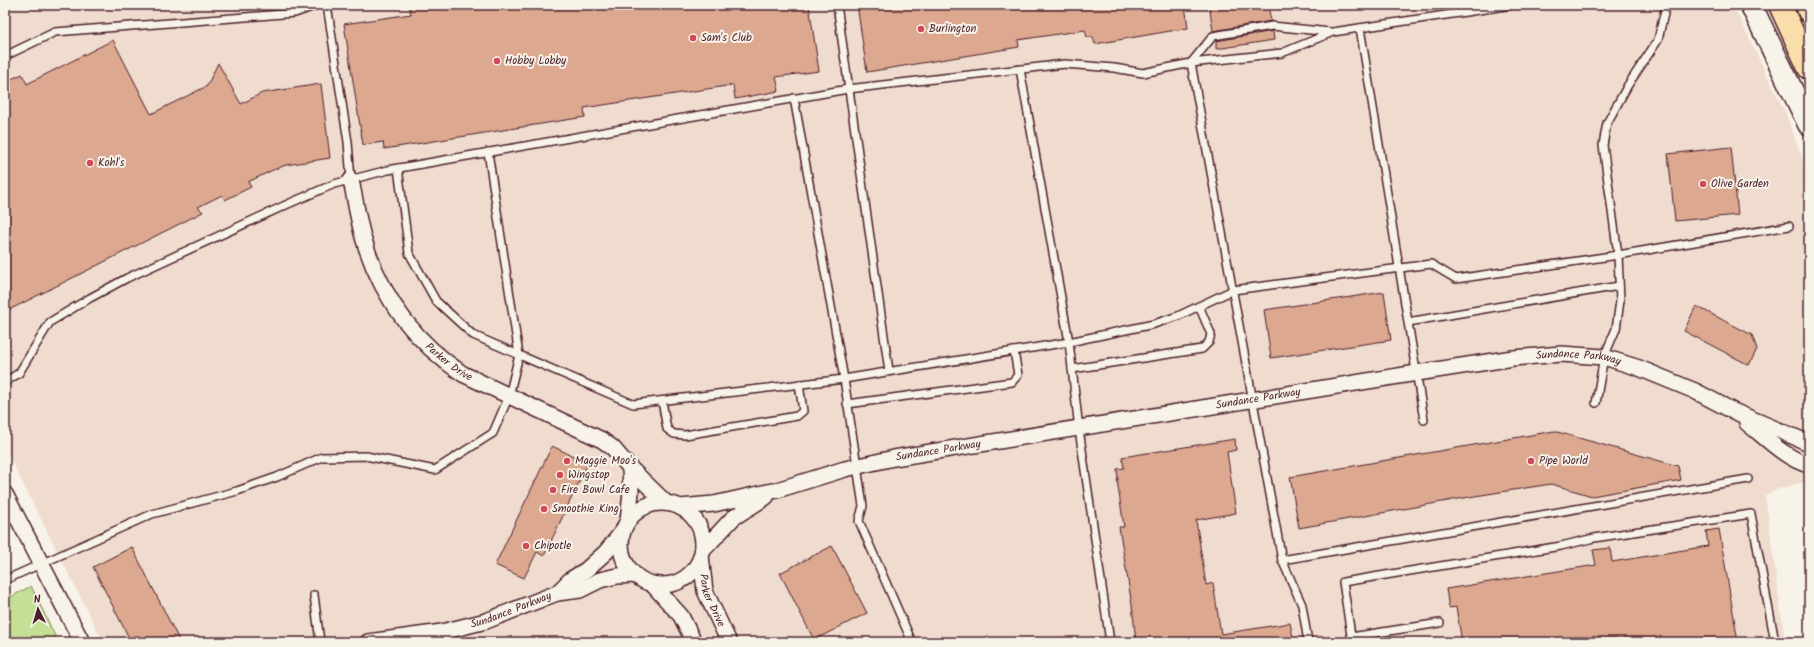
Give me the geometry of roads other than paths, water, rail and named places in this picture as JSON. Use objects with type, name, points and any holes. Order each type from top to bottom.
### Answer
[{"type":"highway","points":[[1780,5],[1809,68]]},
{"type":"highway","points":[[1807,5],[1809,11]]},
{"type":"main road","points":[[1751,5],[1809,125]]},
{"type":"street","name":"Parker Drive","points":[[351,180],[364,237],[379,281],[388,297],[409,327],[422,342],[463,374],[602,440],[613,448],[630,468],[673,505]]},
{"type":"street","name":"Sundance Parkway","points":[[673,505],[714,504],[777,490],[856,466],[894,458],[1416,373],[1513,358],[1560,354],[1604,357],[1639,368],[1695,391],[1733,411],[1809,443]]},
{"type":"street","name":"Sundance Parkway","points":[[1733,411],[1778,448],[1802,463],[1809,465]]},
{"type":"street","points":[[630,468],[631,492],[621,543],[622,555],[627,566],[635,575],[652,584],[681,616],[694,642]]},
{"type":"street","name":"Sundance Parkway","points":[[702,553],[733,518],[777,490]]},
{"type":"street","points":[[5,494],[82,642]]},
{"type":"street","points":[[625,526],[638,510],[651,504],[673,505],[691,514],[699,525],[703,537],[702,553],[694,570],[685,579],[668,584],[652,584]]},
{"type":"street","name":"Sundance Parkway","points":[[557,593],[570,580],[586,570],[606,552],[625,526]]},
{"type":"street","name":"Parker Drive","points":[[702,553],[705,591],[729,642]]},
{"type":"street","name":"Sundance Parkway","points":[[368,642],[444,637],[557,593],[580,590],[600,580],[617,576],[635,575]]},
{"type":"lane","points":[[5,56],[55,32],[295,14],[317,5]]},
{"type":"lane","points":[[327,5],[348,142],[351,180]]},
{"type":"lane","points":[[837,5],[889,372]]},
{"type":"lane","points":[[5,382],[19,373],[50,322],[90,298],[128,278],[334,184],[398,168],[848,89],[1065,64],[1114,68],[1143,74],[1191,63],[1282,53],[1333,32],[1512,5]]},
{"type":"lane","points":[[1596,403],[1604,357],[1616,329],[1620,300],[1618,255],[1603,145],[1607,123],[1628,85],[1658,40],[1666,5]]},
{"type":"lane","points":[[1308,642],[1302,605],[1282,560],[1254,400],[1191,63],[1213,36],[1272,26],[1333,32]]},
{"type":"lane","points":[[1360,28],[1424,420]]},
{"type":"lane","points":[[1020,69],[1069,342],[1079,428],[1110,642]]},
{"type":"lane","points":[[794,98],[848,404],[862,506],[859,520],[912,642]]},
{"type":"lane","points":[[5,580],[152,514],[237,491],[277,477],[322,457],[366,456],[435,470],[493,433],[510,396],[520,355],[488,152]]},
{"type":"lane","points":[[398,168],[410,253],[432,295],[473,335],[633,404],[844,379],[1069,342],[1154,324],[1200,306],[1233,290],[1430,264],[1456,279],[1618,255],[1789,226]]},
{"type":"lane","points":[[1408,322],[1619,286]]},
{"type":"lane","points":[[1072,369],[1202,349],[1210,342],[1211,334],[1200,306]]},
{"type":"lane","points":[[848,404],[1012,382],[1018,376],[1014,351]]},
{"type":"lane","points":[[662,400],[667,429],[674,434],[685,435],[797,416],[803,411],[799,384]]},
{"type":"lane","points":[[1282,560],[1748,479]]},
{"type":"lane","points":[[1440,623],[1352,639],[1343,582],[1561,546],[1594,538],[1751,514],[1775,642]]},
{"type":"lane","points":[[314,595],[320,642]]},
{"type":"place","name":"Burlington","points":[[921,29]]},
{"type":"place","name":"Sam's Club","points":[[693,38]]},
{"type":"place","name":"Hobby Lobby","points":[[497,61]]},
{"type":"place","name":"Kohl's","points":[[90,163]]},
{"type":"place","name":"Olive Garden","points":[[1703,184]]},
{"type":"place","name":"Maggie Moo's","points":[[567,461]]},
{"type":"place","name":"Pipe World","points":[[1531,461]]},
{"type":"place","name":"Wingstop","points":[[560,475]]},
{"type":"place","name":"Fire Bowl Cafe","points":[[553,490]]},
{"type":"place","name":"Smoothie King","points":[[544,509]]},
{"type":"place","name":"Chipotle","points":[[526,546]]}]
